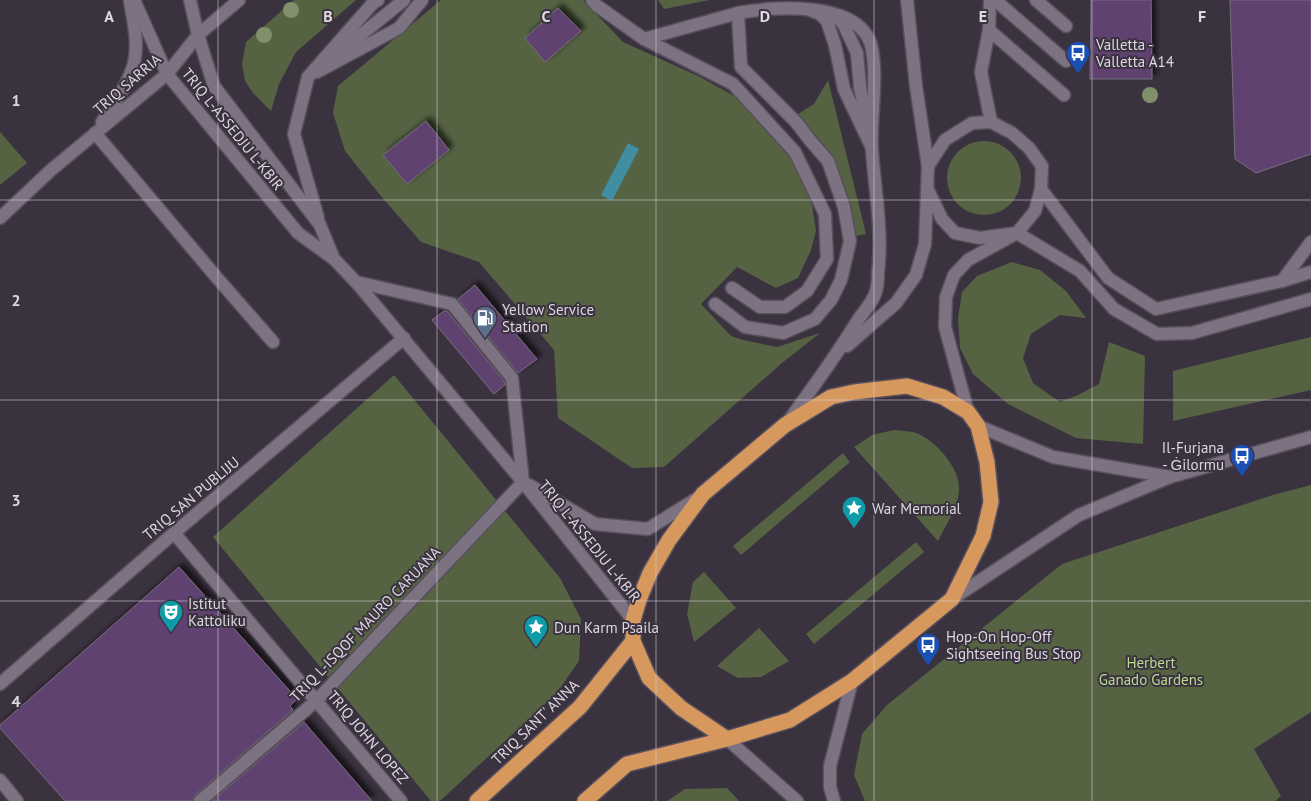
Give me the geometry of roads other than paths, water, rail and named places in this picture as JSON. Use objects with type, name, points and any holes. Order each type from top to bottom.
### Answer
[{"type":"highway","points":[[585,801],[627,764],[727,739],[790,720],[852,681],[952,599],[983,536],[991,502],[987,462],[978,426],[968,412],[943,397],[907,386],[854,392],[831,397],[785,425],[703,494],[669,540],[650,573],[633,620],[633,641],[649,678],[681,708],[727,739]]},
{"type":"highway","name":"TRIQ SANT' ANNA","points":[[476,801],[580,707],[633,641]]},
{"type":"street","name":"TRIQ SARRIA","points":[[96,133],[125,86],[134,62],[135,37],[130,0]]},
{"type":"street","name":"TRIQ L-ASSEDJU L-KBIR","points":[[134,0],[167,74],[298,233],[334,259],[404,338],[523,482],[633,620]]},
{"type":"street","name":"TRIQ L-ASSEDJU L-KBIR","points":[[190,0],[198,35],[214,86],[320,225],[334,259]]},
{"type":"street","name":"TRIQ SARRIA","points":[[0,218],[51,170],[167,74],[198,35],[239,0]]},
{"type":"street","points":[[320,225],[294,134],[308,77],[373,3],[378,0]]},
{"type":"street","points":[[308,77],[404,0]]},
{"type":"street","points":[[308,77],[399,28],[422,0]]},
{"type":"street","points":[[592,0],[596,5],[644,38],[733,84],[795,152],[825,214],[827,259],[807,291],[785,307],[760,307],[732,288]]},
{"type":"street","points":[[835,357],[896,303],[916,275],[924,244],[928,166],[906,0]]},
{"type":"street","points":[[990,0],[989,30],[981,72],[991,122]]},
{"type":"street","points":[[995,0],[1066,61]]},
{"type":"street","points":[[1036,0],[1066,26]]},
{"type":"street","points":[[644,38],[738,13],[766,8],[802,8],[832,11],[853,22],[862,29],[872,46],[875,82],[872,148],[881,249],[876,292],[835,357],[785,425]]},
{"type":"street","points":[[802,8],[820,14],[827,21],[835,45],[844,89],[872,148]]},
{"type":"street","points":[[715,304],[746,327],[783,333],[815,320],[831,300],[841,280],[850,240],[844,207],[828,161],[796,122],[741,68],[738,13]]},
{"type":"street","points":[[989,30],[1064,95]]},
{"type":"street","points":[[928,166],[945,140],[972,123],[991,122],[1012,133],[1028,148],[1042,166],[1041,189],[1035,211],[1017,233],[968,260],[954,275],[946,297],[945,327],[968,412]]},
{"type":"street","points":[[96,133],[273,342]]},
{"type":"street","points":[[1041,189],[1108,278],[1156,309],[1282,282],[1311,272]]},
{"type":"street","points":[[928,190],[942,219],[955,233],[980,238],[1017,233],[1080,271],[1114,309],[1156,334],[1192,333],[1311,298]]},
{"type":"street","points":[[1282,282],[1311,242]]},
{"type":"street","points":[[356,282],[452,304],[512,378],[523,482]]},
{"type":"street","name":"TRIQ SAN PUBLIJU","points":[[0,684],[174,533],[404,338]]},
{"type":"street","points":[[978,426],[1052,457],[1170,477]]},
{"type":"street","points":[[952,599],[1078,515],[1170,477],[1311,437]]},
{"type":"street","name":"TRIQ L-ASSEDJU L-KBIR","points":[[523,482],[595,524],[648,529],[703,494]]},
{"type":"street","name":"TRIQ L-ISQOF MAURO CARUANA","points":[[200,801],[316,701],[523,482]]},
{"type":"street","name":"TRIQ JOHN LOPEZ","points":[[174,533],[401,801]]},
{"type":"street","points":[[834,801],[830,787],[830,766],[852,681]]},
{"type":"street","points":[[727,739],[797,801]]},
{"type":"street","points":[[0,780],[17,801]]},
{"type":"water","points":[[628,143],[639,149],[612,201],[601,195]]},
{"type":"place","name":"Valletta - Valletta A14","points":[[1078,74]]},
{"type":"place","name":"Yellow Service Station","points":[[485,339]]},
{"type":"place","name":"Il-Furjana - Ġilormu","points":[[1242,477]]},
{"type":"place","name":"War Memorial","points":[[854,529]]},
{"type":"place","name":"Istitut Kattoliku","points":[[171,633]]},
{"type":"place","name":"Dun Karm Psaila","points":[[536,648]]},
{"type":"place","name":"Hop-On Hop-Off Sightseeing Bus Stop","points":[[928,666]]},
{"type":"park label","name":"Herbert Ganado Gardens","points":[[1151,670]]}]
